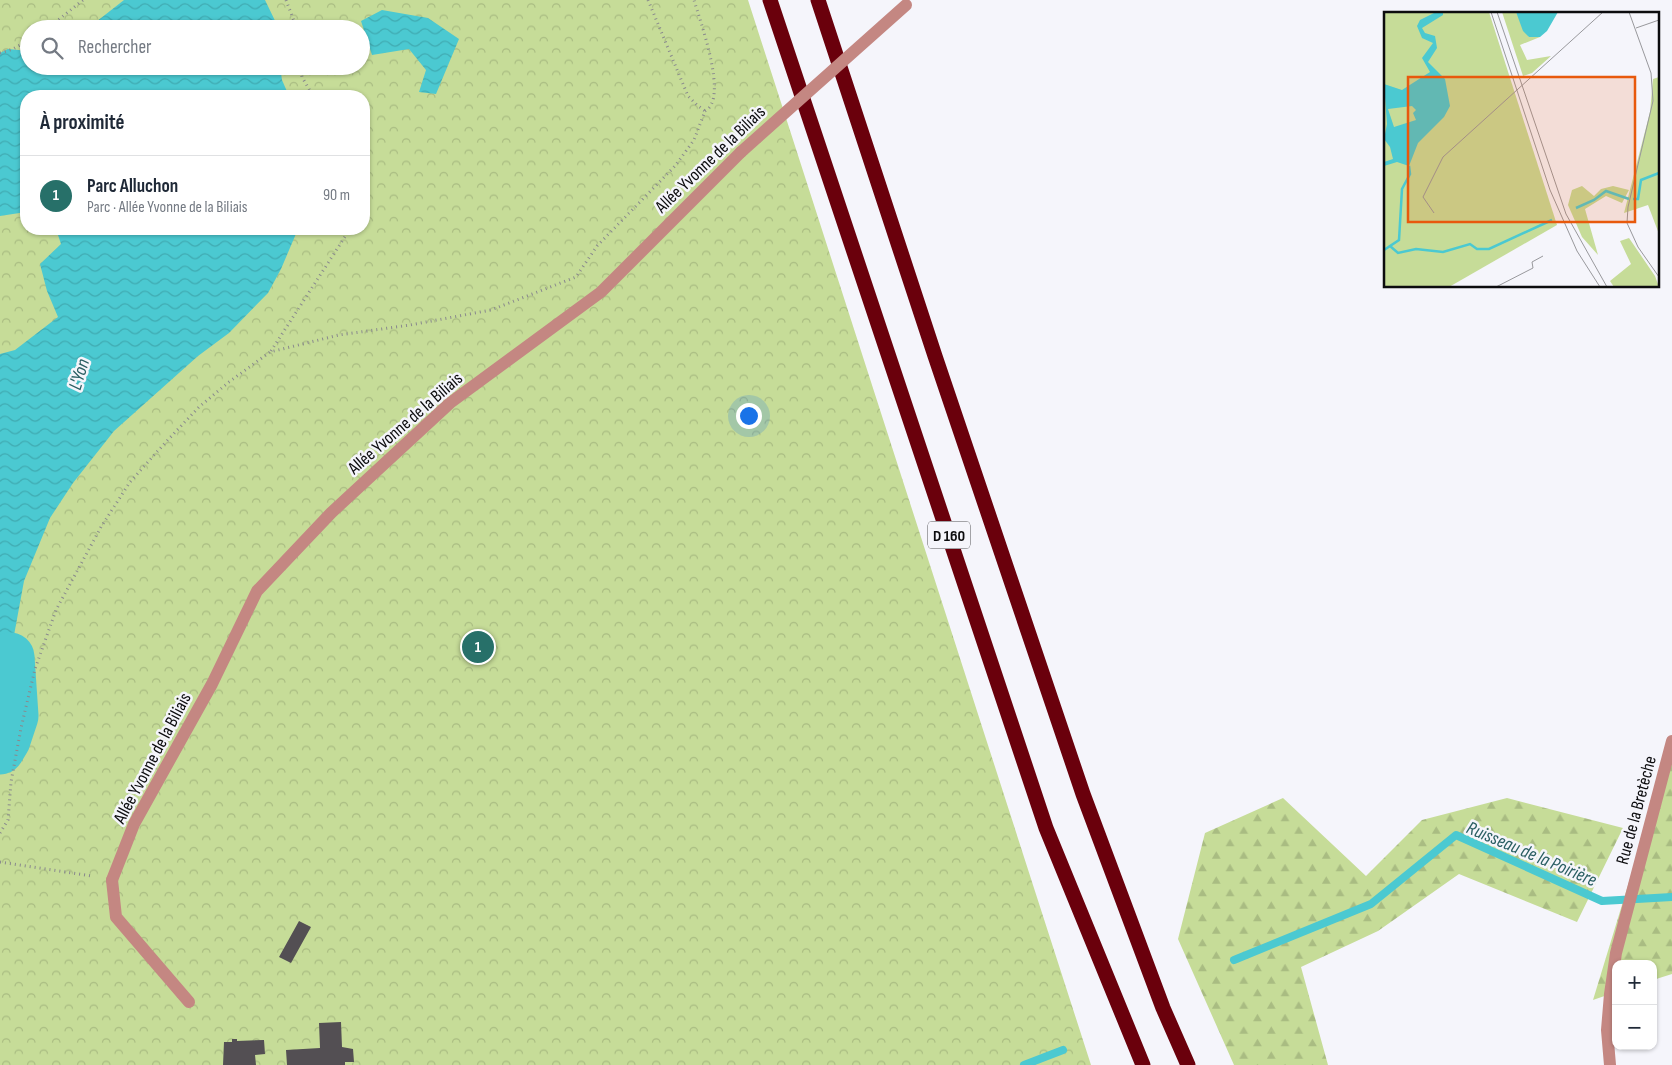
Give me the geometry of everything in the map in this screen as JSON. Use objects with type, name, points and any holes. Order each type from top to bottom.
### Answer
[{"type":"highway","name":"D 160","points":[[770,0],[1046,828],[1143,1065]]},
{"type":"highway","name":"D 160","points":[[818,0],[934,356],[1083,794],[1163,1008],[1188,1065]]},
{"type":"street","name":"Allée Yvonne de la Biliais","points":[[112,880],[134,824],[212,684],[257,590],[331,513],[450,403],[601,292],[741,152],[908,2]]},
{"type":"street","name":"Rue de la Bretèche","points":[[1610,1065],[1607,1030],[1616,952],[1672,741]]},
{"type":"street","points":[[112,880],[116,918],[189,1002]]},
{"type":"path","points":[[58,20],[83,0]]},
{"type":"path","points":[[286,0],[294,20]]},
{"type":"path","points":[[648,0],[688,96],[705,111]]},
{"type":"path","points":[[270,352],[339,335],[410,325],[491,310],[576,278],[596,246],[676,166],[694,140],[705,111],[710,108],[714,101],[714,73],[694,0]]},
{"type":"path","points":[[0,53],[20,45]]},
{"type":"path","points":[[302,75],[309,90]]},
{"type":"path","points":[[0,833],[8,820],[11,782],[35,669],[56,610],[101,527],[130,482],[165,442],[207,401],[270,352],[346,235]]},
{"type":"path","points":[[0,862],[112,880]]},
{"type":"green space","points":[[0,0],[748,0],[1091,1065],[0,1065]]},
{"type":"green space","points":[[1672,741],[1672,974],[1657,979],[1657,960],[1612,960],[1612,993],[1593,1000]]},
{"type":"green space","points":[[1283,798],[1366,876],[1422,820],[1507,798],[1623,828],[1577,922],[1459,874],[1378,931],[1301,967],[1328,1065],[1234,1065],[1178,939],[1205,833]]},
{"type":"water","points":[[124,0],[265,0],[275,20],[98,20]]},
{"type":"water","points":[[382,10],[428,18],[459,39],[436,94],[419,92],[426,70],[409,49],[372,55],[370,49],[370,20],[363,20]]},
{"type":"water","points":[[8,49],[20,50],[20,75],[281,75],[286,90],[20,90],[20,213],[0,216],[0,53]]},
{"type":"water","name":"L'Yon","points":[[58,235],[295,235],[268,293],[229,333],[198,356],[114,431],[73,483],[50,518],[24,581],[10,657],[0,653],[0,354],[15,350],[58,317],[47,291],[40,264],[61,244]]},
{"type":"building","points":[[299,921],[311,927],[291,963],[279,957]]},
{"type":"building","points":[[341,1022],[342,1047],[353,1049],[354,1062],[345,1062],[345,1065],[287,1065],[286,1050],[320,1048],[319,1023]]},
{"type":"building","points":[[232,1039],[237,1039],[237,1041],[264,1040],[265,1054],[255,1055],[256,1065],[223,1065],[224,1042],[232,1042]]},
{"type":"waterway","points":[[0,750],[6,740],[14,716],[10,657]]},
{"type":"waterway","name":"Ruisseau de la Poirière","points":[[1234,960],[1371,904],[1456,835],[1602,901],[1672,897]]},
{"type":"waterway","name":"Ruisseau de la Poirière","points":[[1024,1065],[1063,1050]]},
{"type":"place","name":"Parc Alluchon","points":[[478,647]]}]
